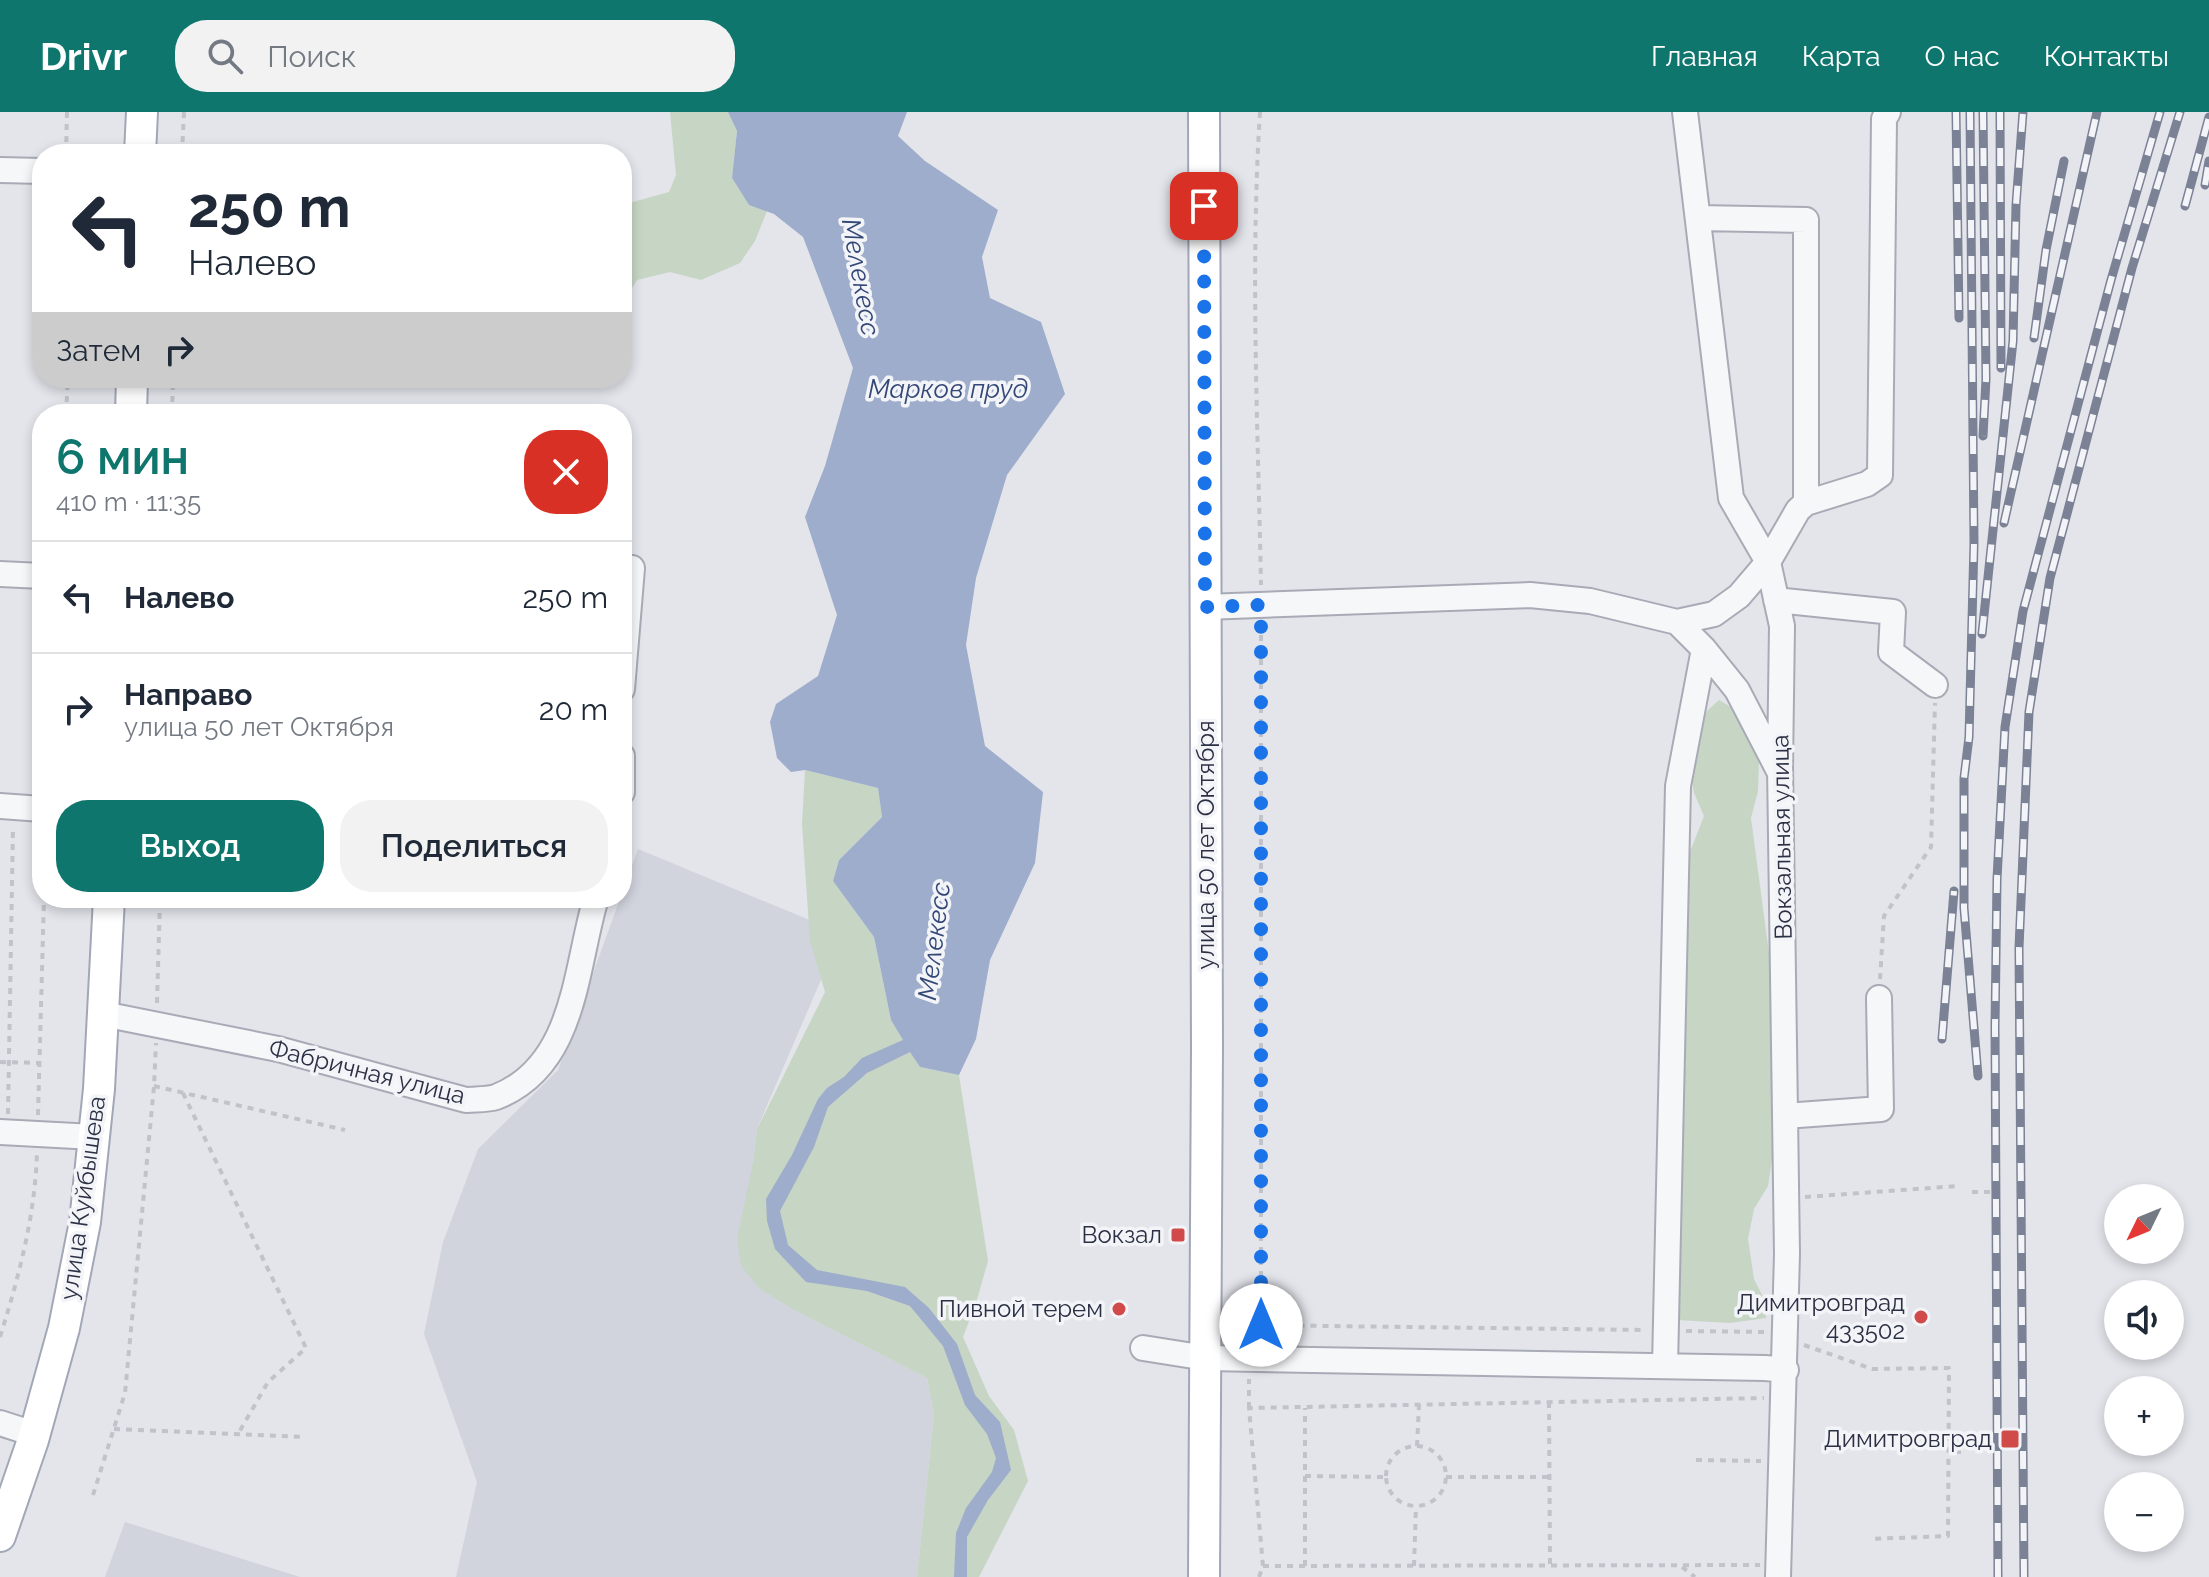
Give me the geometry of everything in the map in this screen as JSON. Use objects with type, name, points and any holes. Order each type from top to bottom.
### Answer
[{"type":"main road","points":[[140,144],[142,112]]},
{"type":"main road","name":"улица 50 лет Октября","points":[[1204,112],[1204,1577]]},
{"type":"main road","name":"улица Куйбышева","points":[[0,1536],[34,1434],[64,1328],[85,1222],[94,1137],[108,908]]},
{"type":"street","name":"Вокзальная улица","points":[[1685,112],[1731,498],[1768,562],[1782,626],[1780,774],[1787,1198],[1786,1370],[1769,1571]]},
{"type":"street","points":[[1205,607],[1530,595],[1590,601],[1677,622],[1714,614],[1739,596],[1768,562],[1798,510],[1806,503],[1875,481],[1882,467],[1884,119],[1888,112]]},
{"type":"street","points":[[0,170],[32,171]]},
{"type":"street","points":[[1698,218],[1806,220],[1806,503]]},
{"type":"street","points":[[0,574],[32,576]]},
{"type":"street","points":[[1776,600],[1893,612],[1891,652],[1935,685]]},
{"type":"street","points":[[1677,622],[1737,690],[1780,774]]},
{"type":"street","points":[[1665,1366],[1678,786],[1704,649]]},
{"type":"street","points":[[7,806],[32,808]]},
{"type":"street","name":"Фабричная улица","points":[[103,1014],[278,1049],[466,1100],[495,1097],[528,1078],[552,1054],[567,1020],[593,908]]},
{"type":"street","points":[[1785,1116],[1881,1109],[1879,998]]},
{"type":"street","points":[[4,1132],[94,1137]]},
{"type":"street","points":[[1143,1348],[1206,1358],[1786,1370]]},
{"type":"street","points":[[0,1423],[34,1434]]},
{"type":"path","points":[[66,144],[67,112]]},
{"type":"path","points":[[182,144],[184,112]]},
{"type":"path","points":[[1260,112],[1256,352],[1261,605],[1261,1325]]},
{"type":"path","points":[[1879,998],[1884,916],[1931,847],[1935,685]]},
{"type":"path","points":[[4,1132],[9,1062],[7,806]]},
{"type":"path","points":[[93,1495],[125,1393],[154,1086],[160,908]]},
{"type":"path","points":[[0,1062],[39,1063]]},
{"type":"path","points":[[154,1086],[345,1130]]},
{"type":"path","points":[[183,1093],[306,1348],[268,1382],[238,1434]]},
{"type":"path","points":[[1787,1198],[1958,1186]]},
{"type":"path","points":[[1972,1192],[1999,1192]]},
{"type":"path","points":[[1224,1310],[1249,1325],[1766,1332],[1872,1369],[1949,1368],[1948,1536],[1870,1539]]},
{"type":"path","points":[[1259,1577],[1263,1566],[1249,1408],[1765,1398]]},
{"type":"path","points":[[1549,1402],[1550,1565]]},
{"type":"path","points":[[1417,1446],[1419,1405]]},
{"type":"path","points":[[1305,1407],[1305,1566]]},
{"type":"path","points":[[114,1429],[303,1437]]},
{"type":"path","points":[[1417,1446],[1438,1455],[1444,1464],[1446,1477],[1442,1492],[1436,1499],[1416,1506],[1400,1502],[1393,1495],[1386,1477],[1393,1458],[1400,1451],[1417,1446]]},
{"type":"path","points":[[1696,1460],[1763,1461]]},
{"type":"path","points":[[1305,1476],[1386,1477]]},
{"type":"path","points":[[1446,1477],[1549,1477]]},
{"type":"path","points":[[1414,1566],[1416,1506]]},
{"type":"path","points":[[1680,1565],[1695,1577]]},
{"type":"path","points":[[1263,1566],[1680,1565],[1769,1571]]},
{"type":"shaded area","points":[[638,849],[841,933],[757,1129],[753,1163],[794,1310],[927,1378],[934,1415],[917,1577],[456,1577],[477,1482],[424,1334],[443,1242],[478,1149],[558,1070],[617,908],[632,908],[632,866]]},
{"type":"shaded area","points":[[125,1522],[300,1577],[105,1577]]},
{"type":"green space","points":[[670,112],[728,112],[737,131],[732,178],[749,205],[767,211],[755,241],[740,263],[701,280],[670,272],[637,280],[632,288],[632,202],[669,192],[676,175]]},
{"type":"green space","points":[[1719,700],[1731,707],[1759,760],[1758,791],[1751,818],[1770,961],[1780,1107],[1768,1186],[1754,1209],[1748,1239],[1754,1279],[1765,1301],[1766,1318],[1730,1323],[1677,1320],[1688,857],[1704,816],[1694,793],[1688,757],[1707,711]]},
{"type":"green space","points":[[805,770],[878,788],[882,817],[839,860],[833,881],[874,937],[891,1020],[920,1067],[959,1075],[988,1261],[963,1337],[989,1396],[1014,1430],[1028,1481],[979,1577],[917,1577],[934,1415],[927,1378],[794,1310],[759,1288],[741,1266],[737,1239],[757,1129],[825,992],[810,941],[802,824]]},
{"type":"water","name":"Марков пруд","points":[[728,112],[907,112],[898,136],[925,161],[998,210],[982,257],[990,298],[1041,322],[1065,394],[1007,475],[976,578],[966,645],[985,746],[1043,792],[1035,863],[990,960],[976,1039],[959,1075],[920,1067],[910,1052],[867,1073],[828,1107],[814,1147],[780,1211],[788,1245],[817,1270],[905,1287],[929,1308],[957,1344],[975,1395],[1000,1422],[1011,1470],[988,1500],[967,1537],[967,1577],[954,1577],[956,1533],[966,1508],[992,1472],[996,1458],[987,1434],[965,1405],[943,1346],[910,1306],[867,1291],[806,1282],[775,1249],[767,1221],[766,1199],[792,1155],[818,1099],[862,1058],[903,1040],[891,1020],[874,937],[833,881],[839,860],[882,817],[878,788],[805,770],[791,772],[777,758],[770,722],[776,704],[818,676],[837,615],[805,517],[825,466],[853,368],[803,237],[774,214],[749,205],[732,178],[737,131]]},
{"type":"railway","points":[[1956,112],[1959,318]]},
{"type":"railway","points":[[1970,112],[1974,543],[1969,737],[1964,778],[1964,908],[1978,1076]]},
{"type":"railway","points":[[1983,112],[1986,379],[1983,436]]},
{"type":"railway","points":[[2000,112],[2001,368]]},
{"type":"railway","points":[[1982,634],[2013,341],[2016,205],[2023,112]]},
{"type":"railway","points":[[2004,523],[2097,112]]},
{"type":"railway","points":[[1998,1577],[1995,1027],[1997,879],[2005,727],[2023,611],[2111,280],[2160,112]]},
{"type":"railway","points":[[2024,1577],[2019,948],[2029,712],[2050,578],[2132,268],[2180,112]]},
{"type":"railway","points":[[2185,206],[2209,117]]},
{"type":"railway","points":[[2034,338],[2046,250],[2064,161]]},
{"type":"railway","points":[[2205,185],[2209,161]]},
{"type":"railway","points":[[1942,1039],[1954,891]]},
{"type":"place","name":"Вокзал","points":[[1178,1235]]},
{"type":"place","name":"Пивной терем","points":[[1119,1309]]},
{"type":"place","name":"Димитровград 433502","points":[[1921,1317]]},
{"type":"place","name":"Димитровград","points":[[2010,1439]]},
{"type":"route","points":[[1204,206],[1205,607],[1261,605],[1261,1325]]},
{"type":"water label","name":"Мелекесс","points":[[861,277]]},
{"type":"water label","name":"Мелекесс","points":[[934,941]]}]
